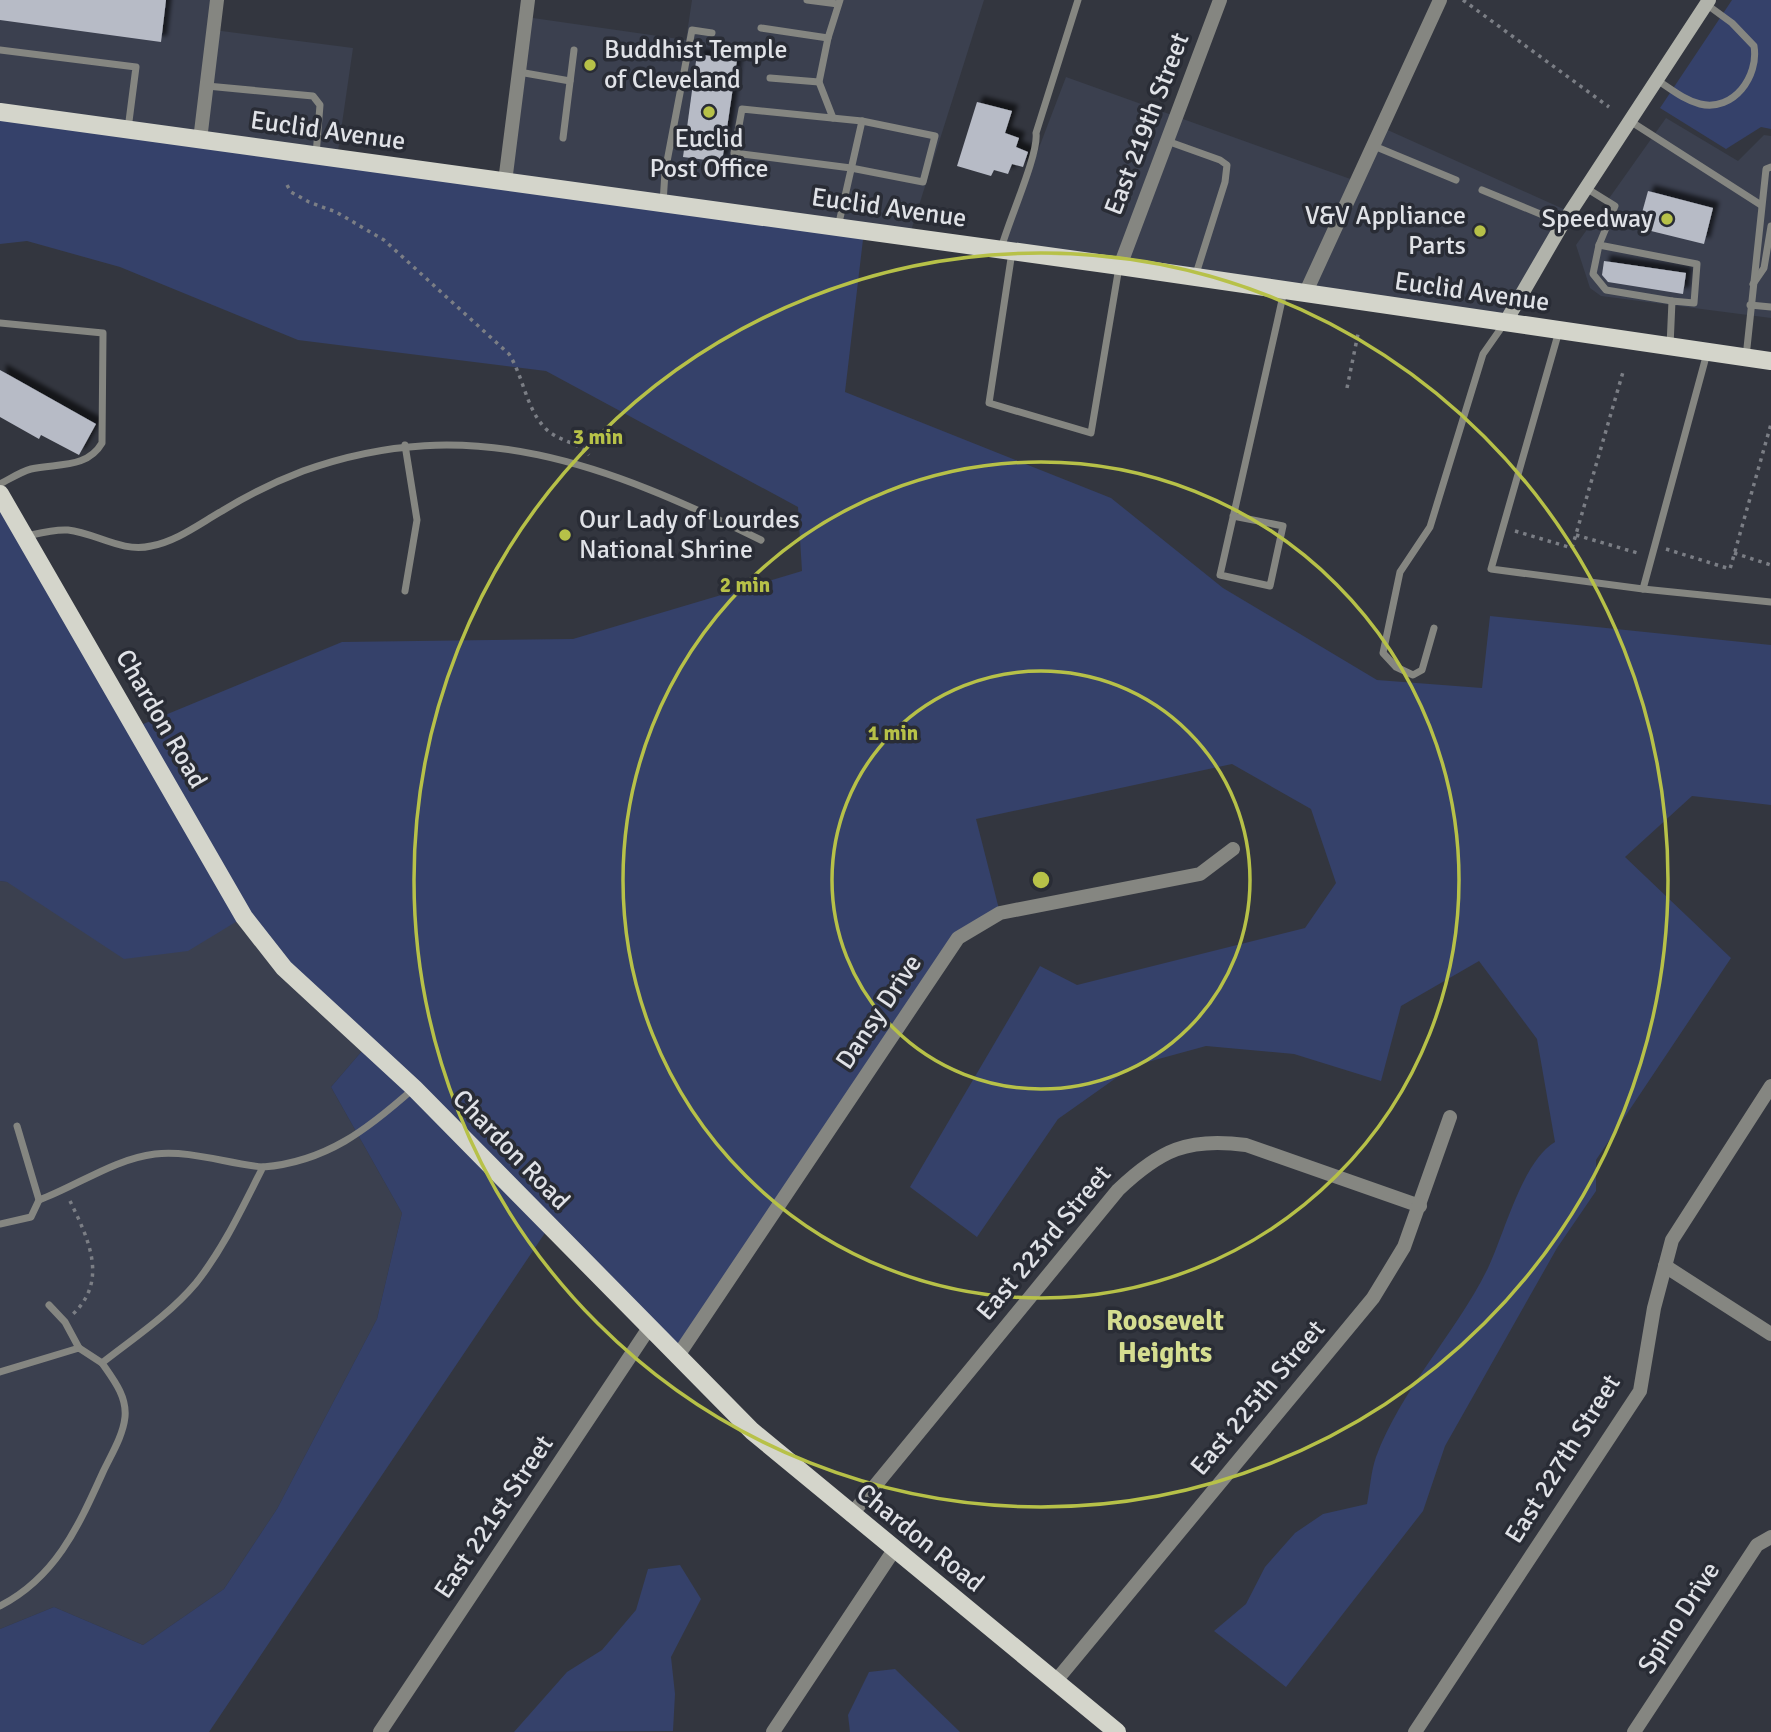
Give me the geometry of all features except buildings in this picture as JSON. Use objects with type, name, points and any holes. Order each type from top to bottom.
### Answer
[{"type":"main road","name":"Euclid Avenue","points":[[0,112],[1120,266],[1771,361]]},
{"type":"main road","name":"Chardon Road","points":[[0,494],[244,917],[265,947],[414,1088],[752,1431],[1117,1732]]},
{"type":"street","points":[[200,139],[217,0]]},
{"type":"street","points":[[505,182],[528,0]]},
{"type":"street","name":"East 219th Street","points":[[1120,266],[1220,0]]},
{"type":"street","points":[[1305,293],[1440,0]]},
{"type":"street","points":[[1504,323],[1563,223],[1708,2]]},
{"type":"street","name":"Dansy Drive","points":[[677,1357],[958,938],[1000,913],[1200,874],[1233,849]]},
{"type":"street","name":"East 227th Street","points":[[1415,1732],[1640,1391],[1654,1308],[1672,1240],[1684,1217],[1771,1086]]},
{"type":"street","name":"East 225th Street","points":[[1055,1682],[1373,1298],[1404,1247],[1450,1117]]},
{"type":"street","name":"East 223rd Street","points":[[851,1515],[1118,1190],[1142,1168],[1165,1153],[1193,1143],[1218,1141],[1246,1145],[1420,1206]]},
{"type":"street","points":[[1665,1266],[1771,1334]]},
{"type":"street","name":"East 221st Street","points":[[380,1732],[649,1328]]},
{"type":"street","name":"Spino Drive","points":[[1634,1732],[1757,1545],[1771,1537]]},
{"type":"street","points":[[773,1732],[894,1550]]},
{"type":"lane","points":[[807,0],[839,2],[818,82],[833,118]]},
{"type":"lane","points":[[1078,0],[1036,132],[1037,142],[1006,251],[989,402],[1091,433],[1120,266]]},
{"type":"lane","points":[[1657,80],[1686,99],[1702,105],[1721,104],[1746,84],[1755,69],[1754,46],[1745,33],[1708,2]]},
{"type":"lane","points":[[761,28],[828,38]]},
{"type":"lane","points":[[663,203],[665,172],[692,30],[712,33]]},
{"type":"lane","points":[[0,50],[136,67],[128,130]]},
{"type":"lane","points":[[563,138],[574,50]]},
{"type":"lane","points":[[519,72],[570,81]]},
{"type":"lane","points":[[770,78],[818,82]]},
{"type":"lane","points":[[206,86],[313,96],[320,105],[316,156]]},
{"type":"lane","points":[[742,109],[862,121],[935,136],[923,182],[734,153],[742,109]]},
{"type":"lane","points":[[838,227],[862,121]]},
{"type":"lane","points":[[1630,121],[1761,205]]},
{"type":"lane","points":[[1167,141],[1227,165],[1225,182],[1195,277]]},
{"type":"lane","points":[[1373,146],[1455,180]]},
{"type":"lane","points":[[1746,358],[1761,205],[1766,169],[1771,167]]},
{"type":"lane","points":[[1586,188],[1615,206],[1599,245],[1593,274],[1605,290],[1693,303],[1697,264],[1599,245]]},
{"type":"lane","points":[[1482,190],[1563,223]]},
{"type":"lane","points":[[1752,285],[1765,268],[1771,226]]},
{"type":"lane","points":[[1233,516],[1283,526],[1270,586],[1220,575],[1233,516],[1284,290]]},
{"type":"lane","points":[[1670,347],[1672,301]]},
{"type":"lane","points":[[1750,304],[1771,307]]},
{"type":"lane","points":[[0,323],[103,333],[102,443],[95,455],[81,462],[28,470],[0,484]]},
{"type":"lane","points":[[1434,628],[1422,670],[1413,675],[1396,667],[1383,653],[1400,572],[1430,527],[1483,355],[1504,323]]},
{"type":"lane","points":[[1559,331],[1491,569],[1643,589],[1771,601]]},
{"type":"lane","points":[[1643,589],[1707,352]]},
{"type":"lane","points":[[26,536],[67,530],[126,546],[149,547],[181,536],[260,489],[293,475],[367,453],[405,445],[462,443],[509,450],[602,471],[669,495],[761,540]]},
{"type":"lane","points":[[405,445],[417,520],[405,591]]},
{"type":"lane","points":[[0,1224],[31,1217],[39,1200],[105,1170],[155,1154],[194,1156],[263,1167],[304,1161],[334,1149],[368,1128],[414,1088]]},
{"type":"lane","points":[[17,1126],[39,1200]]},
{"type":"lane","points":[[102,1363],[168,1310],[194,1285],[216,1255],[263,1167]]},
{"type":"lane","points":[[0,1606],[37,1581],[55,1564],[80,1522],[121,1434],[124,1401],[102,1363],[79,1348],[65,1322],[49,1305]]},
{"type":"lane","points":[[0,1372],[79,1348]]},
{"type":"path","points":[[1463,0],[1609,107]]},
{"type":"path","points":[[286,185],[290,192],[336,212],[384,240],[413,266],[509,354],[520,372],[535,415],[547,430],[585,451],[591,457],[591,464]]},
{"type":"path","points":[[1347,388],[1358,334]]},
{"type":"path","points":[[1503,528],[1572,548],[1623,372]]},
{"type":"path","points":[[1655,545],[1730,569],[1771,424]]},
{"type":"path","points":[[1576,535],[1652,557]]},
{"type":"path","points":[[1734,553],[1771,565]]},
{"type":"path","points":[[65,1322],[83,1304],[94,1271],[91,1245],[70,1201]]},
{"type":"shaded area","points":[[0,0],[217,0],[214,30],[353,48],[337,158],[0,112]]},
{"type":"shaded area","points":[[692,0],[984,0],[909,237],[505,182],[526,17],[686,40]]},
{"type":"shaded area","points":[[1732,0],[1771,0],[1771,129],[1761,127],[1726,149],[1660,108]]},
{"type":"shaded area","points":[[1066,77],[1356,181],[1381,127],[1570,212],[1505,323],[1000,250]]},
{"type":"shaded area","points":[[0,112],[864,231],[845,392],[1111,498],[1223,588],[1377,680],[1482,688],[1490,616],[1771,645],[1771,805],[1692,796],[1625,857],[1731,958],[1596,1160],[1596,1191],[1557,1248],[1445,1446],[1423,1511],[1286,1687],[1214,1631],[1246,1604],[1265,1567],[1295,1533],[1323,1514],[1367,1504],[1374,1462],[1387,1432],[1414,1384],[1475,1292],[1488,1268],[1515,1199],[1533,1165],[1555,1142],[1537,1039],[1479,961],[1401,1006],[1381,1081],[1294,1054],[1206,1046],[1133,1066],[1058,1119],[977,1237],[910,1187],[1040,966],[1077,985],[1305,928],[1336,883],[1311,809],[1232,764],[976,819],[1000,913],[958,938],[677,1357],[549,1227],[209,1732],[0,1732],[0,1629],[54,1607],[143,1645],[224,1589],[277,1509],[377,1319],[402,1213],[331,1087],[368,1044],[244,917],[188,951],[124,959],[7,882],[0,881],[0,494],[136,727],[342,642],[573,639],[802,571],[798,507],[546,371],[298,340],[120,267],[27,241],[0,244]]},
{"type":"shaded area","points":[[1666,118],[1738,161],[1764,135],[1771,136],[1771,318],[1601,296],[1590,288],[1576,245]]},
{"type":"shaded area","points":[[0,881],[244,917],[368,1044],[331,1087],[402,1213],[377,1319],[277,1509],[224,1589],[143,1645],[54,1607],[0,1629]]},
{"type":"shaded area","points":[[680,1565],[701,1599],[671,1657],[675,1694],[673,1731],[514,1732],[567,1672],[602,1650],[636,1610],[648,1569]]},
{"type":"shaded area","points":[[895,1669],[960,1732],[850,1732],[848,1715],[869,1672]]},
{"type":"place","name":"Buddhist Temple of Cleveland","points":[[590,65]]},
{"type":"place","name":"Euclid Post Office","points":[[709,112]]},
{"type":"place","name":"Speedway","points":[[1667,219]]},
{"type":"place","name":"V&V Appliance Parts","points":[[1480,231]]},
{"type":"place","name":"Our Lady of Lourdes National Shrine","points":[[565,535]]},
{"type":"district","name":"Roosevelt Heights","points":[[1165,1337]]}]
